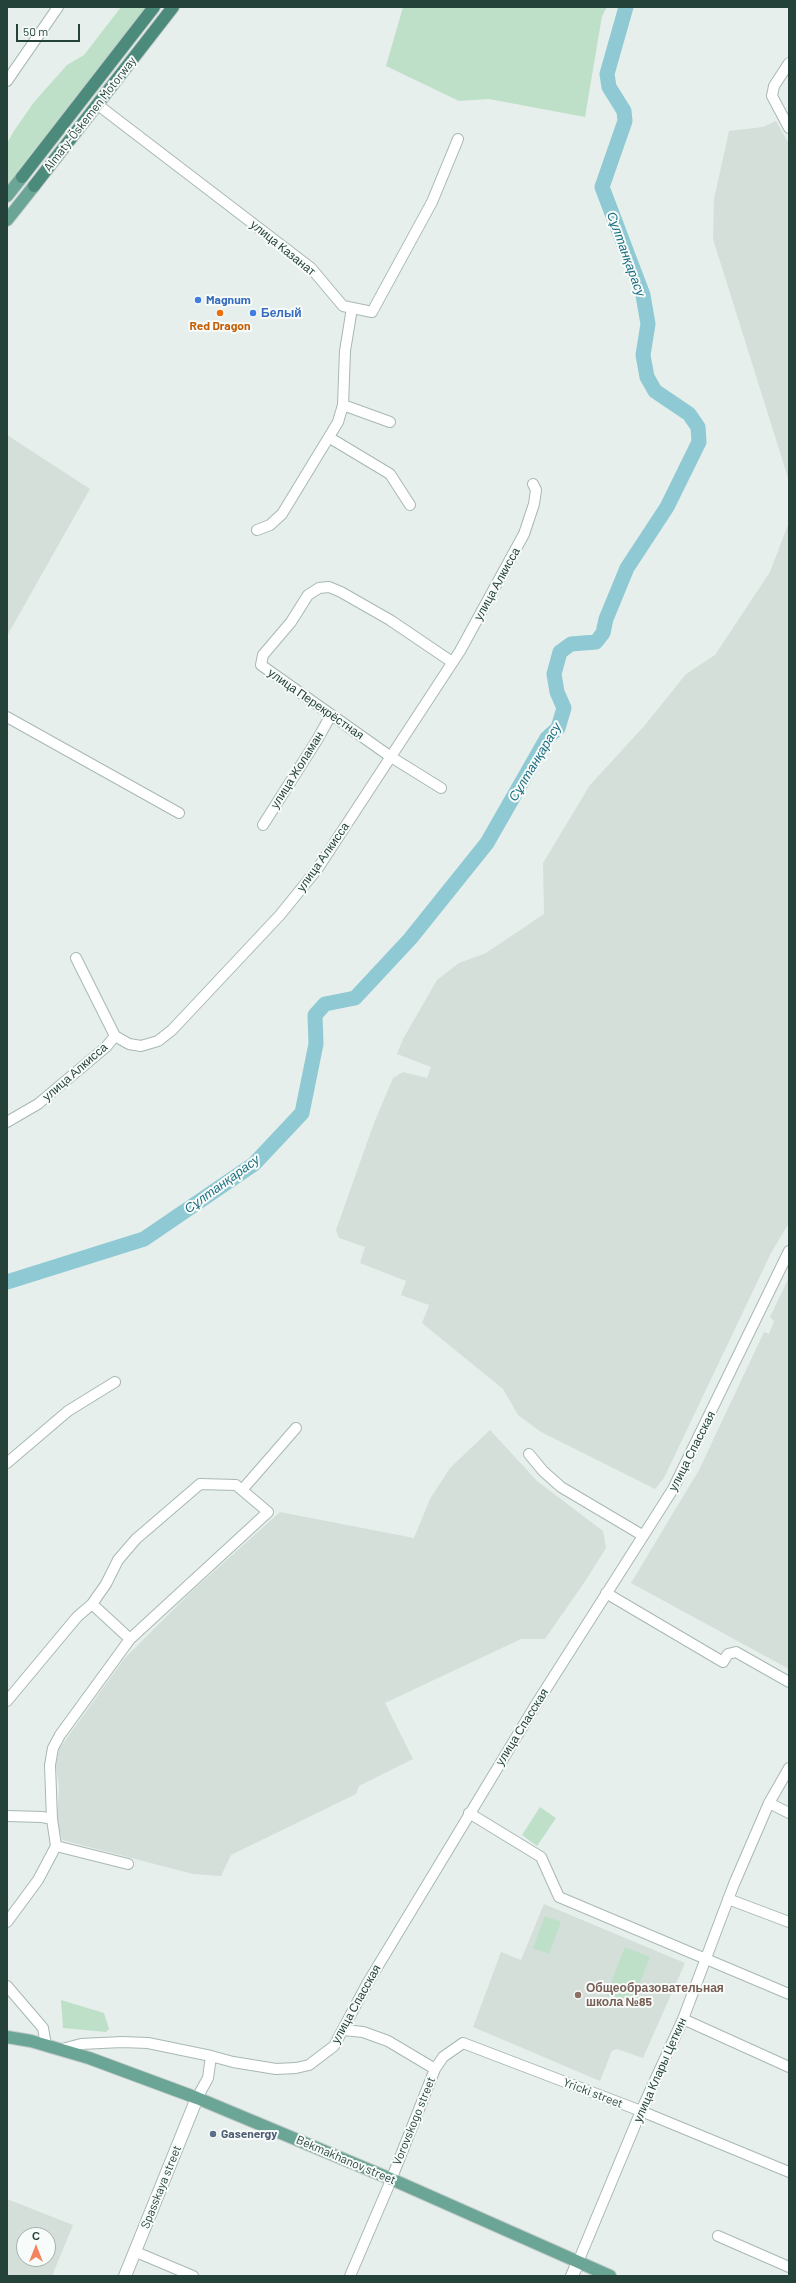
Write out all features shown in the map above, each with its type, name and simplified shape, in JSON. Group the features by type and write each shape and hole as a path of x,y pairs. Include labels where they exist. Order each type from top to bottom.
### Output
{"highway":[{"name":"Almaty-Öskemen Motorway","path":"22,177 154,7"},
{"name":"Almaty-Öskemen Motorway","path":"34,186 173,7"}],"main road":[{"name":"Almaty-Öskemen Motorway","path":"7,196 22,177"},
{"name":"Almaty-Öskemen Motorway","path":"7,220 34,186"},
{"name":"Bekmakhanov street","path":"7,2037 62,2050 132,2073 197,2098 391,2179 610,2276"}],"street":[{"path":"7,81 58,7"},
{"path":"789,64 774,86 772,96 789,128"},
{"name":"улица Казанат","path":"98,105 311,268 342,306 372,312 432,202 458,139"},
{"path":"257,530 270,525 282,514 330,438 338,422 343,405 345,351 352,308"},
{"path":"343,405 390,422"},
{"path":"330,438 390,474 410,505"},
{"name":"улица Алкисса","path":"7,1122 38,1104 106,1047 115,1036 129,1044 141,1046 158,1041 172,1030 280,915 313,874 460,651 524,534 534,504 536,490 533,484"},
{"name":"улица Перекрёстная","path":"440,788 391,757 261,665 263,655 291,622 308,595 319,588 329,587 341,592 390,620 452,662"},
{"name":"улица Жоламан","path":"263,825 331,715"},
{"path":"7,717 179,813"},
{"path":"76,958 115,1036"},
{"name":"улица Спасская","path":"62,2050 81,2044 122,2042 148,2043 233,2062 276,2069 296,2068 309,2065 322,2057 334,2046 344,2030 367,1984 469,1813 642,1535 673,1489 789,1250"},
{"path":"7,1463 68,1411 114,1382"},
{"path":"242,1490 296,1428"},
{"path":"529,1454 543,1471 561,1487 642,1535"},
{"path":"7,1701 77,1617 92,1604 106,1584 118,1560 136,1539 200,1484 236,1485 268,1512 130,1639 60,1734 54,1748 50,1766 52,1819 56,1846 38,1880 7,1922"},
{"path":"606,1593 723,1662 728,1654 736,1652 789,1682"},
{"path":"92,1604 130,1639"},
{"name":"улица Клары Цеткин","path":"578,2262 641,2112 683,2019 728,1899 769,1803 789,1768"},
{"path":"769,1803 789,1814"},
{"path":"469,1813 541,1857 559,1897 789,1994"},
{"path":"7,1816 42,1817 52,1819"},
{"path":"56,1846 128,1864"},
{"path":"728,1899 789,1922"},
{"path":"7,1986 43,2028 46,2045"},
{"path":"683,2019 789,2067"},
{"path":"344,2030 363,2032 388,2041 435,2069"},
{"name":"Yricki street","path":"463,2042 789,2172"},
{"name":"Vorovskogo street","path":"350,2276 435,2069 443,2057 463,2042"},
{"path":"197,2098 208,2078 211,2056"},
{"name":"Spasskaya street","path":"125,2276 197,2098"},
{"path":"718,2236 789,2267"},
{"path":"136,2252 193,2276"},
{"path":"572,2276 578,2262"}],"shaded area":[{"path":"776,121 789,144 789,481 713,239 714,199 729,131 763,127"},
{"path":"7,435 90,489 7,636"},
{"path":"789,522 789,1223 771,1253 664,1478 655,1489 541,1432 518,1415 503,1389 422,1323 429,1305 401,1295 406,1281 360,1263 365,1247 339,1238 336,1230 374,1123 393,1078 403,1072 427,1078 431,1067 397,1054 403,1039 437,980 459,963 486,953 544,914 543,863 590,785 645,725 686,674 715,655 770,572"},
{"path":"789,1277 789,1669 631,1583 699,1470 764,1332 769,1334 774,1321 770,1317"},
{"path":"490,1430 537,1481 603,1531 606,1548 586,1580 545,1639 521,1639 385,1703 413,1759 359,1786 356,1794 231,1855 221,1876 193,1874 62,1840 57,1820 59,1788 56,1764 59,1749 124,1659 191,1592 280,1512 414,1538 430,1499 450,1468"},
{"name":"Общеобразовательная школа №85","path":"544,1904 685,1963 643,2058 617,2049 612,2051 600,2081 473,2027 501,1952 521,1960"},
{"path":"7,2199 73,2225 56,2266 56,2227 16,2227 16,2267 56,2267 52,2276 7,2276"}],"green space":[{"path":"121,7 146,7 7,185 7,143 14,131 34,102 67,65 84,55"},
{"path":"403,7 607,7 602,16 585,117 489,99 459,101 386,66"},
{"path":"540,1807 556,1818 537,1846 522,1835"},
{"path":"545,1916 561,1922 549,1954 533,1948"},
{"path":"625,1947 650,1957 632,2004 606,1995"},
{"path":"61,2000 104,2013 109,2029 106,2032 63,2028"}],"waterway":[{"name":"Сұлтанқарасу","path":"7,1282 144,1239 254,1164 302,1113 316,1044 315,1015 325,1004 355,998 410,939 487,843 547,738 558,728 564,708 557,692 554,674 560,652 571,644 596,642 603,633 606,619 627,568 667,507 699,442 698,427 689,414 655,391 647,377 643,355 648,324 643,295 602,187 625,121 624,111 609,87 607,74 626,7"}],"place":[{"name":"Magnum","path":"198,300"},
{"name":"Red Dragon","path":"220,313"},
{"name":"Белый","path":"253,313"},
{"name":"Общеобразовательная школа №85","path":"578,1995"},
{"name":"Gasenergy","path":"213,2134"}]}
